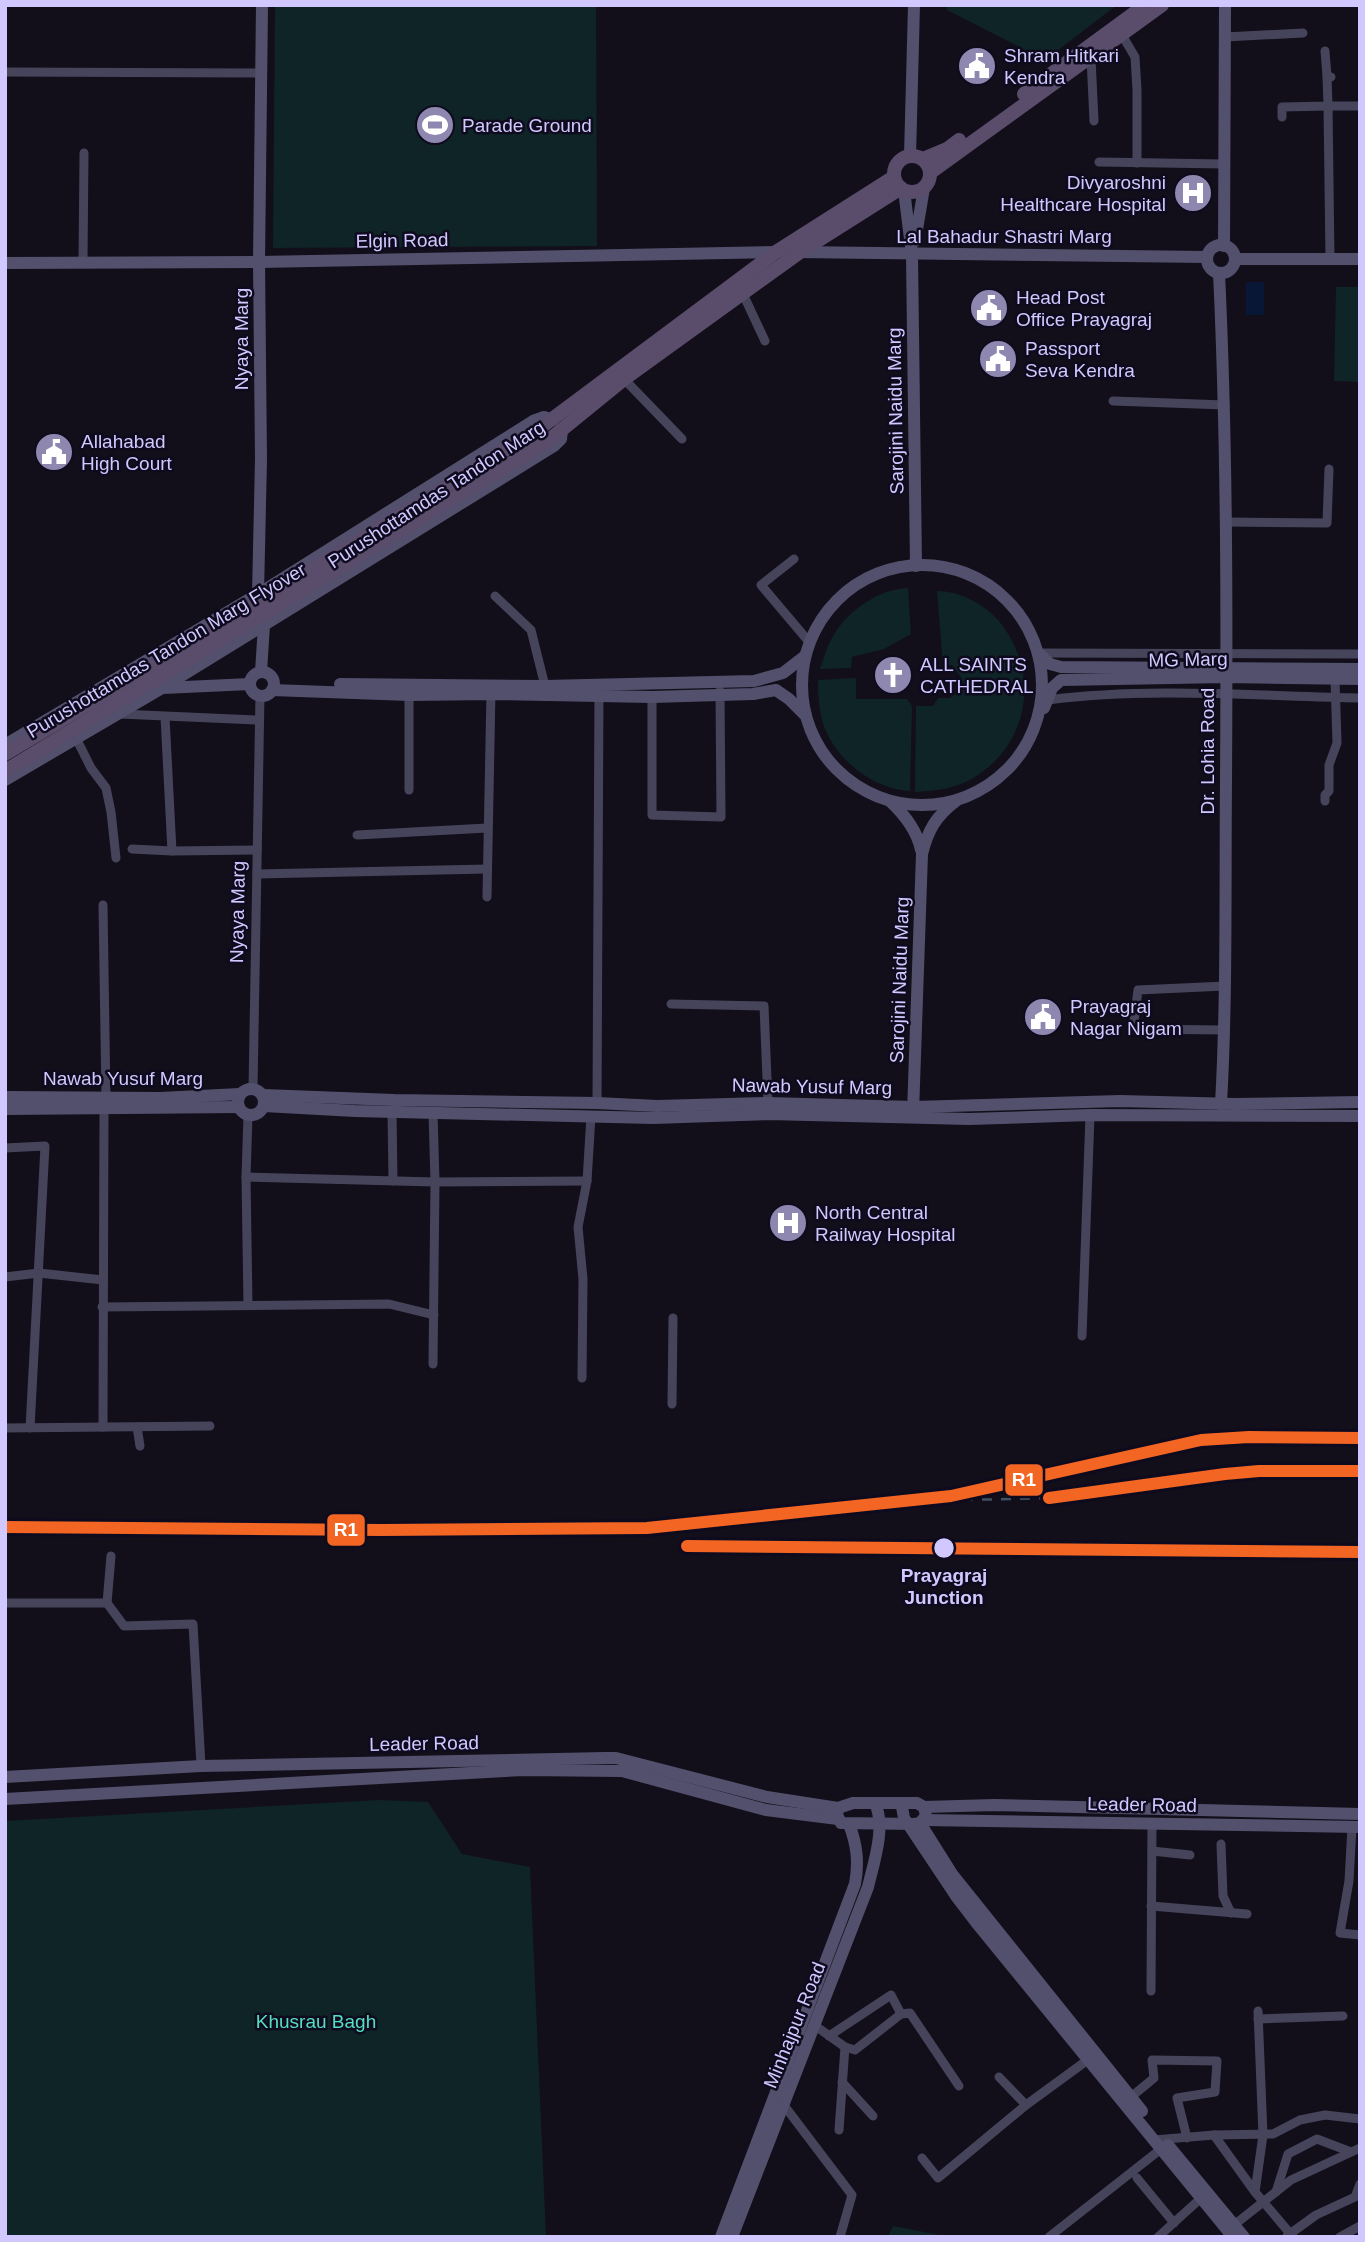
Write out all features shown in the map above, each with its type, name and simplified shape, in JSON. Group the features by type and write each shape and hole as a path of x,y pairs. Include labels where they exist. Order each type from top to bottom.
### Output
{"main road":[{"name":"Nyaya Marg","path":"261,672 264,625 258,594 262,5"},
{"path":"914,5 917,157"},
{"path":"917,157 929,165 931,172 928,184 912,192 900,185 898,162 947,149 1146,5"},
{"path":"931,172 1162,5"},
{"path":"1224,246 1225,5"},
{"name":"Purushottamdas Tandon Marg","path":"557,425 776,252 900,185"},
{"name":"Purushottamdas Tandon Marg","path":"557,425 900,185"},
{"name":"Sarojini Naidu Marg","path":"900,185 912,255 916,566"},
{"name":"Sarojini Naidu Marg","path":"912,255 924,188"},
{"path":"1224,246 1231,250 1235,259 1232,268 1219,273 1211,269 1207,257 1212,249 1224,246"},
{"name":"Elgin Road","path":"5,263 259,262 800,253"},
{"name":"Lal Bahadur Shastri Marg","path":"800,253 1207,257"},
{"path":"1235,259 1360,259"},
{"name":"Dr. Lohia Road","path":"1219,273 1225,405 1227,653 1225,1030 1221,1104"},
{"name":"Purushottamdas Tandon Marg","path":"5,745 258,594 533,421 544,417 557,425 561,439 554,446 162,688 5,780"},
{"name":"Purushottamdas Tandon Marg Flyover","path":"5,771 557,425"},
{"name":"Purushottamdas Tandon Marg Flyover","path":"5,754 545,434"},
{"path":"916,566 956,570 992,588 1021,616 1038,653 1042,682 1040,717 1024,748 1012,764 982,789 959,798 920,804 888,800 851,781 836,768 812,737 804,714 801,674 810,643 830,609 860,583 887,571 916,566"},
{"name":"MG Marg","path":"1038,653 1050,664 1061,667 1360,679"},
{"path":"268,690 409,695 545,685 652,697 720,689 774,677 805,656"},
{"name":"MG Marg","path":"1040,717 1052,688 1061,680 1360,669"},
{"path":"268,690 268,674 261,672 253,676 250,684 254,693 268,690 775,690 804,714"},
{"path":"162,688 250,684"},
{"path":"922,853 927,833 936,817 959,798"},
{"path":"888,800 909,822 918,837 922,853"},
{"name":"Sarojini Naidu Marg","path":"913,1113 922,853"},
{"path":"246,1089 260,1096 254,1115 242,1105 246,1089"},
{"name":"Nawab Yusuf Marg","path":"260,1096 657,1106 768,1102 913,1113 1120,1101 1221,1104 1360,1102"},
{"name":"Nawab Yusuf Marg","path":"260,1096 392,1112 653,1118 913,1113 1360,1116"},
{"name":"Nawab Yusuf Marg","path":"5,1097 105,1104"},
{"name":"Nawab Yusuf Marg","path":"5,1109 105,1104 242,1105"},
{"name":"Leader Road","path":"5,1799 523,1770 588,1764 616,1758 842,1817"},
{"name":"Leader Road","path":"5,1777 201,1766 588,1764"},
{"path":"919,1818 879,1824 842,1817 853,1802 917,1803 919,1818 956,1896 1234,2231"},
{"path":"875,1803 879,1824"},
{"path":"904,1803 902,1811 919,1818 952,1874 1131,2096 1200,2199 1244,2237"},
{"name":"Leader Road","path":"919,1818 994,1805 1360,1814"},
{"name":"Minhajpur Road","path":"721,2237 855,1884 858,1856 856,1842 842,1817"},
{"name":"Leader Road","path":"919,1818 1356,1827"},
{"name":"Minhajpur Road","path":"732,2237 868,1886 879,1824"}],"street":[{"path":"1225,37 1303,33"},
{"path":"1122,35 1135,57 1137,163"},
{"path":"1325,51 1329,77 1330,258"},
{"path":"1091,58 1094,121"},
{"path":"5,72 261,73"},
{"path":"1282,117 1282,107 1360,106"},
{"path":"83,262 84,153"},
{"path":"1099,162 1224,164"},
{"path":"743,294 765,341"},
{"path":"624,379 682,439"},
{"path":"1113,401 1225,405"},
{"path":"1225,522 1327,523 1328,468"},
{"path":"794,559 761,585 810,643"},
{"path":"495,596 531,630 545,685"},
{"path":"1038,653 1360,654"},
{"path":"1325,802 1325,795 1329,791 1329,765 1337,743 1335,679"},
{"path":"597,1103 599,689"},
{"path":"652,697 652,815 721,817 720,689"},
{"name":"Nyaya Marg","path":"260,1096 258,719 268,690"},
{"path":"487,897 491,690"},
{"path":"1048,700 1115,693 1360,698"},
{"path":"409,695 409,790"},
{"path":"116,714 258,719"},
{"path":"165,717 172,851"},
{"path":"76,738 91,768 106,788 116,858"},
{"path":"357,835 487,828"},
{"path":"132,849 257,850"},
{"path":"257,874 487,869"},
{"path":"103,905 103,1427"},
{"path":"1225,986 1138,990 1133,1029 1225,1030"},
{"path":"671,1004 764,1006 768,1102"},
{"path":"242,1105 248,1305"},
{"path":"392,1112 393,1181"},
{"path":"433,1113 433,1364"},
{"path":"1082,1336 1090,1115"},
{"path":"582,1378 583,1279 579,1227 587,1181 591,1116"},
{"path":"5,1148 46,1146 30,1428"},
{"path":"246,1177 435,1182 587,1181"},
{"path":"5,1277 39,1273 103,1280"},
{"path":"102,1307 389,1304 434,1315"},
{"path":"672,1404 673,1318"},
{"path":"5,1428 210,1426"},
{"path":"137,1427 140,1446"},
{"path":"111,1556 107,1603 124,1626 193,1624 201,1766"},
{"path":"5,1603 107,1603"},
{"path":"1151,1991 1152,1824"},
{"path":"1356,1827 1355,1881 1340,1933 1360,1935"},
{"path":"1221,1844 1223,1896 1231,1913"},
{"path":"1152,1851 1190,1855"},
{"path":"1151,1906 1247,1914"},
{"path":"829,2036 891,1995 901,2014"},
{"path":"814,2025 845,2047 855,2050 901,2014 910,2013 959,2086"},
{"path":"1255,2192 1263,2135 1258,2015 1343,2016"},
{"path":"839,2130 845,2047"},
{"path":"922,2158 938,2178 1026,2105 1089,2059"},
{"path":"1131,2096 1154,2078 1152,2060 1217,2061 1215,2092 1177,2098 1187,2138"},
{"path":"999,2077 1026,2105"},
{"path":"842,2082 873,2116"},
{"path":"783,2104 852,2195 840,2237"},
{"path":"1049,2237 1160,2143 1214,2135 1273,2134 1300,2120 1325,2115 1360,2119"},
{"path":"1214,2135 1290,2236 1316,2215 1355,2197 1360,2184"},
{"path":"1276,2192 1288,2154 1317,2139 1355,2150"},
{"path":"1234,2231 1263,2201 1292,2180 1355,2150"},
{"path":"1137,2178 1174,2223"},
{"path":"1158,2237 1200,2199"},
{"path":"1339,2237 1360,2226"}],"green space":[{"name":"Parade Ground","path":"275,5 596,5 597,246 273,248"},
{"path":"947,5 1117,5 1045,60 947,10"},
{"path":"1336,287 1360,287 1360,382 1334,381"},
{"path":"908,588 911,634 884,649 852,657 851,668 820,669 833,637 841,624 857,608 887,592"},
{"path":"937,591 970,599 998,620 1012,640 1021,662 1023,708 1005,749 989,767 955,786 915,792 916,706 933,706 938,698 950,698 961,689 961,677 952,665 943,665"},
{"path":"856,678 856,699 907,699 912,706 910,791 884,785 859,772 839,752 825,729 819,704 818,680"},
{"name":"Khusrau Bagh","path":"379,1800 428,1802 462,1854 530,1867 546,2237 5,2237 5,1821"},
{"path":"893,2226 950,2237 888,2237"}],"water":[{"path":"1246,282 1264,282 1264,315 1246,315"}],"railway":[{"path":"5,1527 382,1530 647,1528 951,1496 1201,1440 1249,1437 1360,1438"},
{"path":"963,1500 1056,1498 1259,1471 1360,1471"}],"transit line":[{"name":"R1","path":"5,1527 382,1530 647,1528 951,1496 1201,1440 1249,1437 1360,1438"},
{"name":"R1","path":"1049,1498 1259,1471 1360,1471"},
{"name":"R1","path":"687,1546 1360,1552"}],"place":[{"name":"Shram Hitkari Kendra","path":"977,66"},
{"name":"Parade Ground","path":"435,125"},
{"name":"Divyaroshni Healthcare Hospital","path":"1193,193"},
{"name":"Head Post Office Prayagraj","path":"989,308"},
{"name":"Passport Seva Kendra","path":"998,359"},
{"name":"Allahabad High Court","path":"54,452"},
{"name":"ALL SAINTS CATHEDRAL","path":"893,675"},
{"name":"Prayagraj Nagar Nigam","path":"1043,1017"},
{"name":"North Central Railway Hospital","path":"788,1223"},
{"name":"Prayagraj Junction","path":"944,1548"}]}
